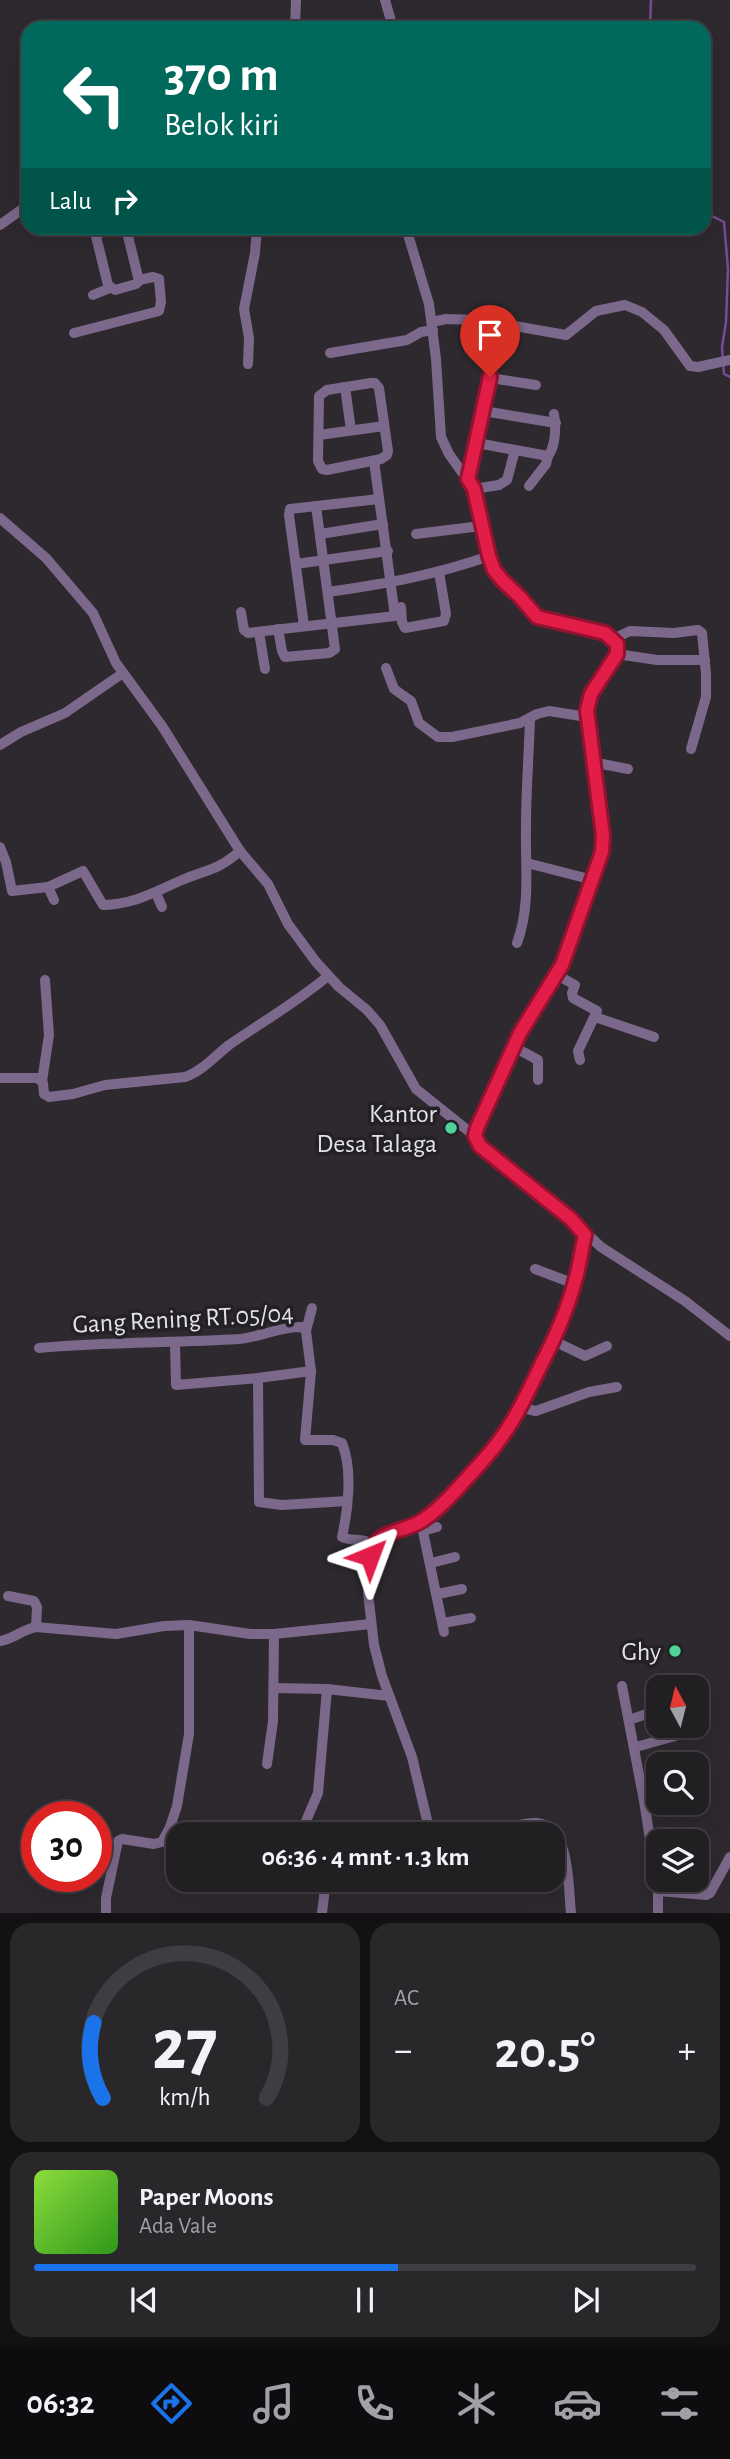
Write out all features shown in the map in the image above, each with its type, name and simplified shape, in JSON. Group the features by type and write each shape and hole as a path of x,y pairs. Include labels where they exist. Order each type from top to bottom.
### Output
{"street":[{"path":"295,21 296,0"},
{"path":"385,0 391,21"},
{"path":"0,225 21,210"},
{"path":"96,235 110,288"},
{"path":"129,235 139,280"},
{"path":"248,365 249,338 244,309 256,235"},
{"path":"408,235 432,326 441,437 471,484 489,556 498,575 537,617 599,631 614,639 617,644 617,654 591,694 587,717 603,841 602,852 573,940 557,975 526,1023 475,1136"},
{"path":"74,333 159,312 161,302 159,279 153,277 139,280 136,284 121,289 110,288 93,295"},
{"path":"330,353 404,341 446,319 480,320 566,335 596,311 625,305 642,312 664,330 690,366 698,367 730,360"},
{"path":"471,484 491,372 536,385"},
{"path":"371,383 377,385 388,451 384,457 374,461 322,469 318,461 319,396 327,390 345,387 371,383"},
{"path":"345,387 351,430"},
{"path":"483,411 555,419 551,452 546,464 529,486"},
{"path":"319,435 384,426"},
{"path":"477,443 548,456"},
{"path":"471,484 499,485 507,480 514,450"},
{"path":"374,461 383,524 396,582 398,615 405,628 444,621 446,614 439,572"},
{"path":"304,625 289,512 294,508 379,499"},
{"path":"278,629 282,651 288,658 333,651 335,648 316,506"},
{"path":"0,517 46,558 87,606 97,620 123,673 162,726 240,851 268,884 292,929 328,976 380,1024 416,1088 475,1136 480,1146 571,1219 585,1235 639,1274 700,1311 730,1336"},
{"path":"320,534 383,524"},
{"path":"416,534 481,526"},
{"path":"296,564 388,551"},
{"path":"328,592 396,582 489,556"},
{"path":"241,612 244,630 248,633 398,615"},
{"path":"614,639 630,631 674,633 698,630 702,633 706,697 691,749"},
{"path":"260,632 265,669"},
{"path":"617,654 657,660 705,660"},
{"path":"386,667 394,689 409,698 419,723 435,736 452,737 520,723 537,714 549,712 587,717"},
{"path":"0,745 21,732 65,713 123,673"},
{"path":"517,943 525,912 530,718"},
{"path":"592,762 628,769"},
{"path":"0,846 13,892 48,887 83,871 103,905 156,893 218,868 240,851"},
{"path":"527,863 593,880"},
{"path":"48,887 54,900"},
{"path":"156,893 162,907"},
{"path":"557,975 574,983 573,998 596,1009 595,1017 578,1051 580,1060"},
{"path":"45,980 49,1035 42,1081 44,1094 49,1097 105,1085 191,1075 328,976"},
{"path":"595,1017 654,1037"},
{"path":"514,1047 538,1060 538,1080"},
{"path":"0,1078 38,1078 42,1081"},
{"path":"422,1527 480,1464 522,1408 554,1341 575,1284 585,1235"},
{"path":"536,1269 575,1284"},
{"path":"306,1331 312,1308"},
{"name":"Gang Rening RT.05/04","path":"39,1348 250,1338 302,1327 306,1331 311,1371 305,1440 333,1440 342,1443 346,1459 347,1502 342,1538 363,1539 373,1544"},
{"path":"554,1341 584,1356 607,1346"},
{"path":"175,1343 176,1385 311,1371"},
{"path":"258,1378 259,1502 282,1505 347,1502"},
{"path":"522,1408 536,1411 589,1392 617,1387"},
{"path":"422,1527 444,1628 471,1618"},
{"path":"428,1822 412,1756 377,1660 371,1624 368,1576 373,1544 378,1538 422,1527 437,1527"},
{"path":"431,1563 455,1557"},
{"path":"438,1594 462,1589"},
{"path":"8,1596 34,1601 37,1607 36,1628"},
{"path":"0,1641 36,1628 116,1634 189,1625 250,1634 274,1634 371,1624"},
{"path":"106,1913 106,1898 118,1842 122,1839 154,1844 163,1842 177,1806 190,1724 189,1625"},
{"path":"267,1764 274,1721 274,1634"},
{"path":"622,1686 636,1747 648,1829"},
{"path":"275,1688 327,1689 389,1696"},
{"path":"307,1822 318,1793 327,1689"},
{"path":"629,1720 646,1714"},
{"path":"636,1747 668,1738"},
{"path":"669,1892 706,1895 730,1857"},
{"path":"565,1863 571,1913"},
{"path":"322,1913 325,1892"},
{"path":"657,1892 658,1913"}],"waterway":[{"path":"650,21 651,0"},
{"path":"711,216 724,222 728,269 722,347 724,374 730,377"}],"place":[{"name":"Kantor Desa Talaga","path":"451,1128"},
{"name":"Ghy","path":"675,1651"}],"route":[{"path":"370,1556 371,1548 378,1538 417,1524 438,1508 480,1464 510,1426 525,1402 554,1341 575,1284 585,1235 577,1224 480,1146 475,1136 520,1033 562,965 600,860 603,836 592,762 588,704 594,688 617,654 617,644 605,633 537,617 508,587 492,565 474,489 468,479 490,377"}]}
